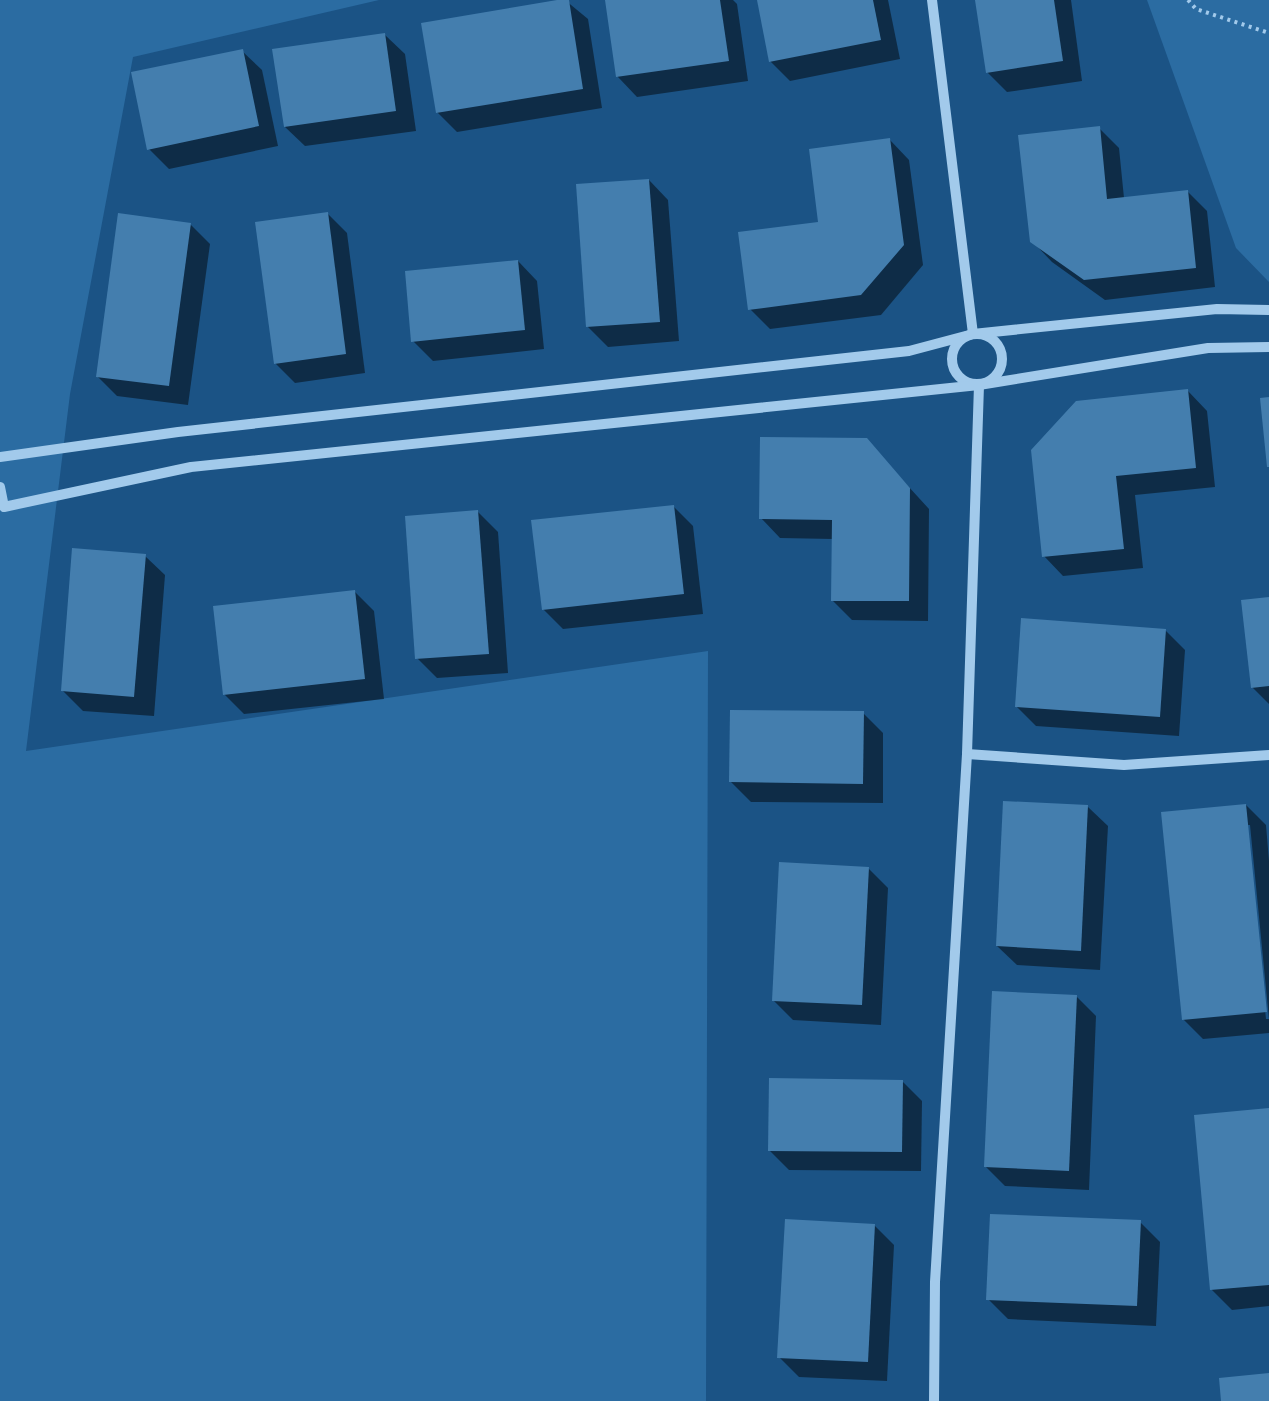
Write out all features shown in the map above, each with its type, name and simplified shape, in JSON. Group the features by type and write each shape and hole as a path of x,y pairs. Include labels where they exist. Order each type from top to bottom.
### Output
{"street":[{"path":"932,0 973,334"},
{"path":"0,457 178,432 909,351 973,334 1217,309 1269,310"},
{"path":"973,334 980,334 994,340 1002,352 1003,360 998,374 987,383 979,385 963,380 953,367 951,358 958,342 973,334"},
{"path":"0,487 4,507 191,467 979,385 1208,348 1269,347"},
{"path":"934,1401 935,1282 967,754 979,385"},
{"path":"967,754 1124,765 1269,755"}],"path":[{"path":"1188,0 1196,9 1269,33"}],"shaded area":[{"path":"0,0 379,0 133,57 70,394 26,751 708,651 706,1401 0,1401"},
{"path":"1147,0 1269,0 1269,282 1236,248"}],"building":[{"path":"557,0 569,0 583,89 436,113 421,23"},
{"path":"605,0 720,0 729,61 616,77"},
{"path":"757,0 873,0 881,40 769,62"},
{"path":"975,0 1054,0 1063,61 986,73"},
{"path":"385,33 396,111 284,127 272,49"},
{"path":"243,49 259,126 147,150 131,72"},
{"path":"1100,126 1107,199 1188,190 1196,268 1084,280 1030,242 1018,135"},
{"path":"890,138 904,245 861,295 748,310 738,232 818,222 809,149"},
{"path":"649,179 660,322 586,327 576,184"},
{"path":"328,212 346,354 274,364 255,222"},
{"path":"118,213 191,223 169,386 96,377"},
{"path":"518,260 525,330 411,342 405,271"},
{"path":"1188,389 1196,468 1116,476 1124,549 1042,557 1031,450 1076,401"},
{"path":"1269,397 1269,467 1267,467 1260,398"},
{"path":"760,437 867,438 910,488 909,601 831,601 832,520 759,519"},
{"path":"674,505 684,594 542,610 531,520"},
{"path":"478,510 489,654 415,659 405,516"},
{"path":"72,548 146,554 134,697 61,691"},
{"path":"355,590 365,679 223,695 213,606"},
{"path":"1269,597 1269,686 1251,688 1241,600"},
{"path":"1021,618 1166,629 1160,717 1015,707"},
{"path":"730,710 864,711 863,784 729,782"},
{"path":"1003,801 1088,805 1081,951 996,946"},
{"path":"1246,804 1267,1012 1182,1020 1161,812"},
{"path":"779,862 869,867 862,1005 772,1001"},
{"path":"992,991 1077,995 1069,1171 984,1167"},
{"path":"769,1078 903,1080 902,1152 768,1151"},
{"path":"1269,1108 1269,1285 1210,1290 1194,1115"},
{"path":"990,1214 1141,1220 1137,1306 986,1300"},
{"path":"785,1219 875,1224 868,1362 777,1358"},
{"path":"1269,1373 1269,1401 1221,1401 1219,1378"}]}
